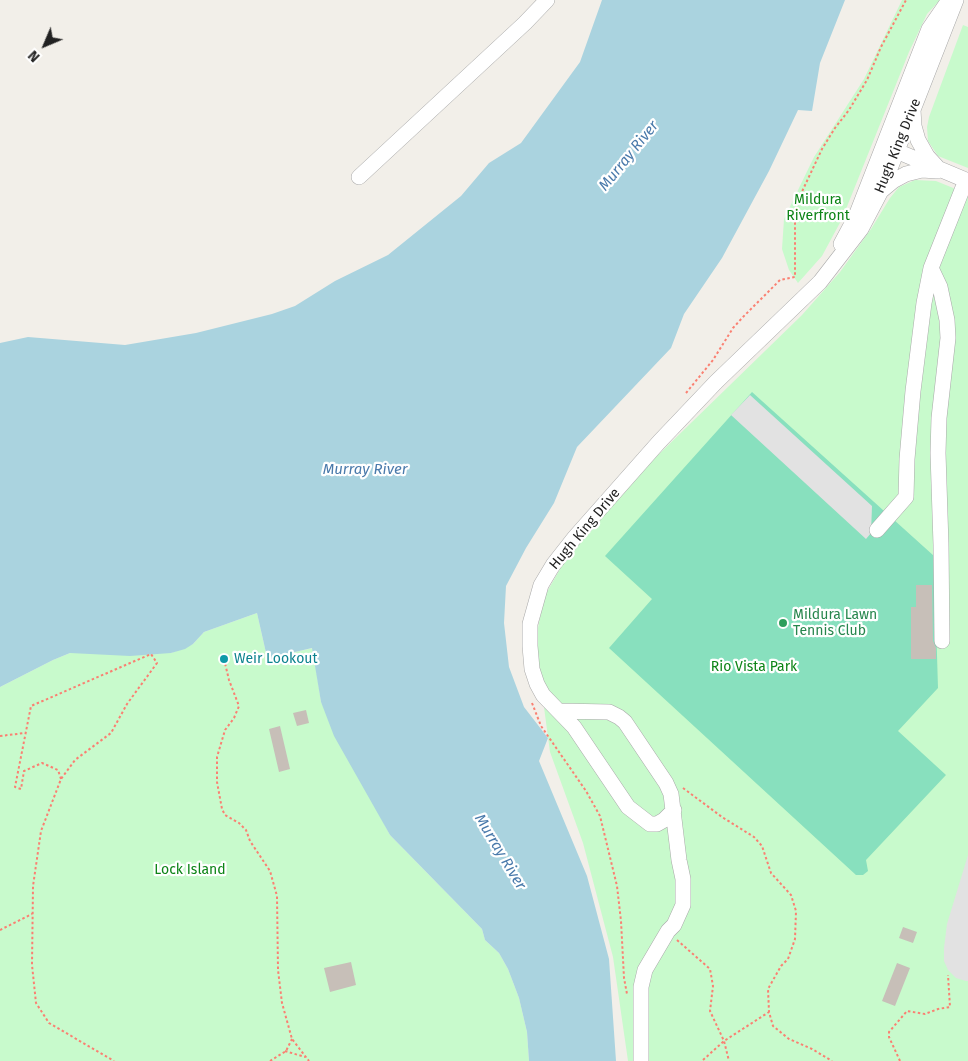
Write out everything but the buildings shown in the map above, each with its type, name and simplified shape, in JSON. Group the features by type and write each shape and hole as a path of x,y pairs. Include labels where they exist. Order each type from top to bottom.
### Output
{"street":[{"path":"359,177 525,23 547,0"},
{"name":"Hugh King Drive","path":"679,860 662,833 628,807 620,798 574,727 544,695 537,684 532,669 530,646 530,624 535,603 541,585 553,565 575,537 692,407 820,282 861,229 881,191 890,148 929,29 949,0"},
{"name":"Hugh King Drive","path":"820,282 913,108 956,0"},
{"path":"913,108 914,126 918,140 928,156 941,171"},
{"path":"877,530 906,497 906,459 924,303 931,268 967,181 890,148"},
{"path":"881,191 906,174 922,170 941,171"},
{"path":"931,268 940,287 947,320 948,338 939,418 938,453 942,641"},
{"path":"560,711 609,712 619,716 666,783 671,794 683,879 683,905 674,925 668,931 645,970 642,987 641,1061"},
{"path":"650,824 664,820 674,810"}],"path":[{"path":"682,399 713,360 733,328 743,317 780,280 795,277 795,216 799,198 822,149 867,80 881,47 906,0"},
{"path":"61,779 58,770 42,763 24,771 21,789 15,787 31,706 151,654 157,663 127,704 111,733 75,760 61,779 41,831 33,886 32,965 36,1004 49,1023 114,1061"},
{"path":"224,659 229,680 240,706 225,730 218,757 217,782 225,815 239,823 246,830 250,841 270,871 277,896 278,970 282,1003 292,1039 309,1061"},
{"path":"532,703 541,726 586,791 600,816 617,886 624,978 628,998"},
{"path":"0,736 26,733"},
{"path":"666,783 681,787 722,817 754,837 762,846 771,873 790,895 796,911 795,939 788,959 768,989 773,1026 789,1039 812,1049 832,1061"},
{"path":"0,930 32,914"},
{"path":"668,931 710,969 713,986 710,1011 724,1042 729,1061"},
{"path":"900,1061 889,1037 889,1032 907,1011 925,1014 950,1007 948,975"},
{"path":"703,1060 724,1042 770,1012"},
{"path":"270,1061 285,1051 292,1039"},
{"path":"285,1051 306,1057"}],"green space":[{"name":"Mildura Riverfront","path":"902,0 940,0 927,14 909,52 842,219 822,256 798,283 789,270 782,249 784,219 814,157 864,79"},
{"path":"963,25 968,27 968,168 938,156 928,141 927,127"},
{"name":"Rio Vista Park","path":"915,180 936,181 968,194 968,1061 628,1061 613,957 583,843 550,752 539,670 537,633 544,597 568,555 656,457 802,315 840,272 899,187"},
{"name":"Mildura Lawn Tennis Club","path":"752,392 934,556 938,688 898,731 946,775 866,860 868,871 863,875 856,875 609,648 652,599 605,556"},
{"name":"Lock Island","path":"257,613 269,666 277,656 313,648 321,702 390,835 482,929 485,940 499,953 508,969 519,998 527,1032 529,1061 0,1061 0,687 70,653 171,653 193,644 204,632"}],"shaded area":[{"path":"750,395 872,506 871,533 866,539 731,415"},
{"path":"968,855 968,981 966,981 956,978 948,970 944,961 944,948 947,924"}],"water":[{"name":"Murray River","path":"602,0 845,0 820,63 812,111 798,110 769,171 722,258 684,314 671,348 577,447 554,503 526,548 506,586 504,623 509,667 524,707 548,738 539,761 587,876 609,959 616,1061 529,1061 527,1032 519,998 508,969 499,953 485,940 482,929 390,835 334,736 321,702 312,648 278,656 269,666 257,613 204,632 193,644 185,649 171,653 130,656 70,653 0,687 0,343 28,337 125,345 196,333 272,314 295,306 335,281 388,255 461,196 489,163 521,143 580,62"}],"place":[{"name":"Mildura Lawn Tennis Club","path":"783,623"},
{"name":"Weir Lookout","path":"224,659"}]}
